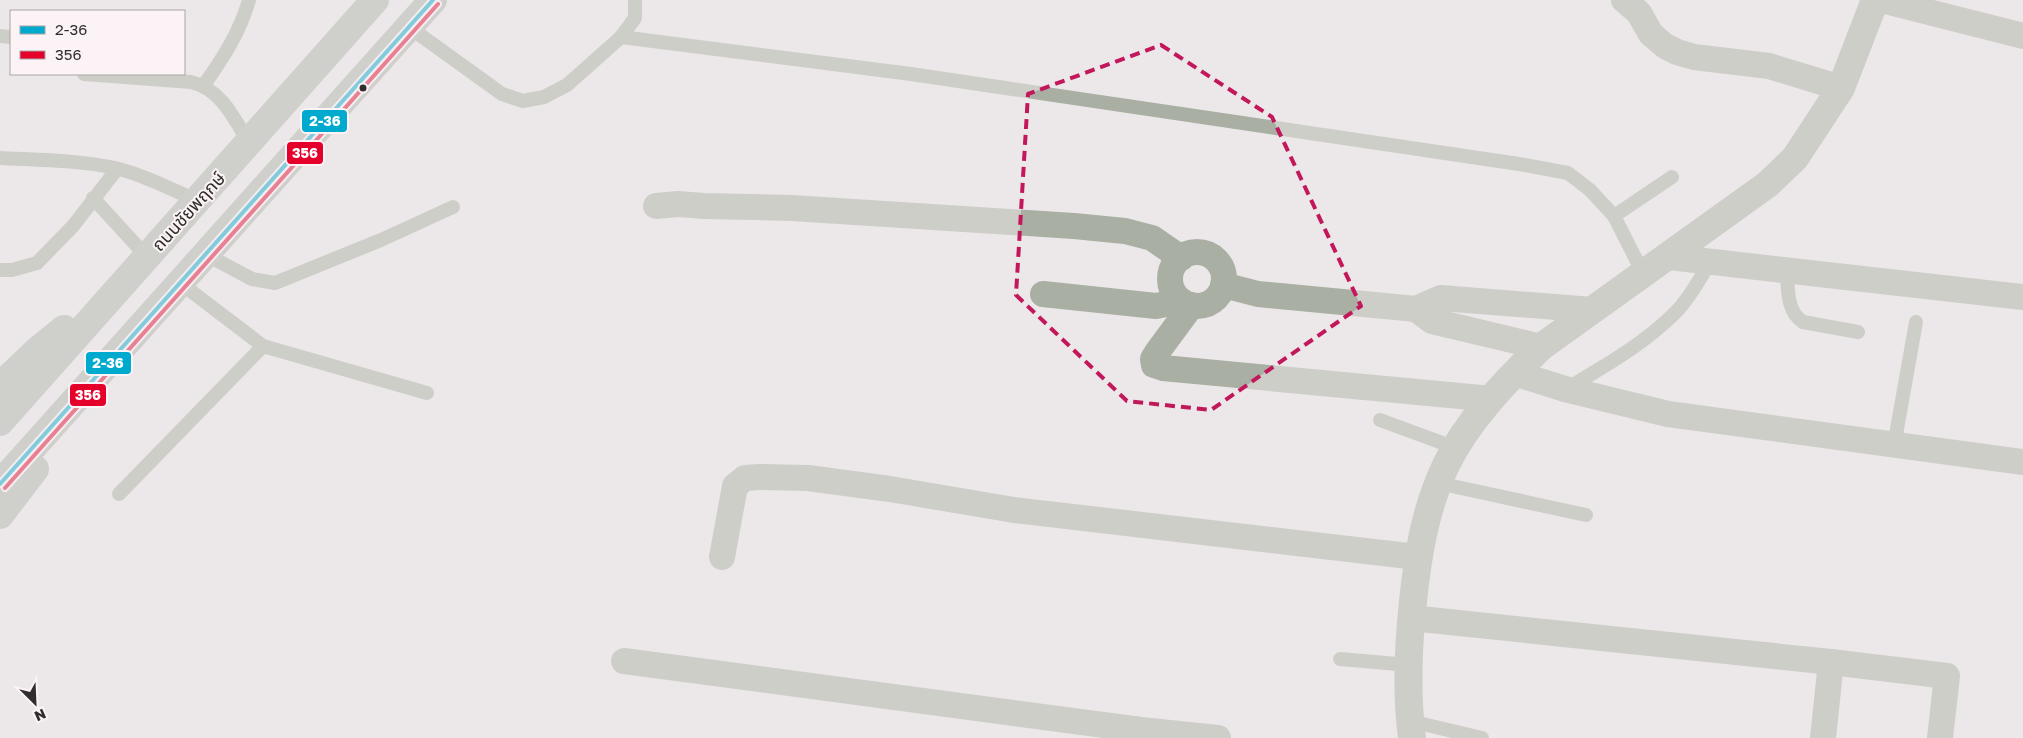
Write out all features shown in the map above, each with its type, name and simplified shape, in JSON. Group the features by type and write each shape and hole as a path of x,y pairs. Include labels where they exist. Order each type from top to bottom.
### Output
{"main road":[{"path":"0,484 433,0"},
{"name":"ถนนชัยพฤกษ์","path":"0,422 198,201 373,1"},
{"path":"0,386 38,350 139,266"},
{"path":"0,515 161,302"}],"street":[{"path":"1624,0 1639,13 1651,34 1665,46 1686,55 1769,66 1841,88"},
{"path":"1650,0 1651,34"},
{"path":"1411,730 1408,703 1409,665 1417,557 1430,504 1446,465 1456,448 1492,399 1514,373 1541,347 1644,275 1768,184 1795,158 1841,88 1875,0"},
{"path":"1881,0 2023,36"},
{"path":"656,206 678,204 792,208 1125,231 1152,238 1181,258"},
{"path":"1043,294 1156,306 1187,303 1202,305 1211,302 1219,295 1223,286 1222,269 1212,256 1196,252 1181,258 1174,265 1170,275 1171,285 1175,294 1187,303"},
{"path":"1669,257 2023,297"},
{"path":"1223,286 1258,294 1416,309 1441,298 1593,310"},
{"path":"1187,303 1153,359 1154,365 1164,368 1492,399"},
{"path":"1416,309 1432,321 1541,347"},
{"path":"1514,373 1565,389 1668,414 2023,462"},
{"path":"722,557 735,486 745,478 759,477 808,478 890,489 1014,510 1417,557"},
{"path":"1411,618 1947,676 1940,738"},
{"path":"624,662 1142,734 1218,738"},
{"path":"1823,738 1831,662"}],"lane":[{"path":"204,85 226,53 240,28 249,0"},
{"path":"409,27 502,94 523,101 544,97 567,85 621,37 635,18 635,0"},
{"path":"621,37 921,76 1519,164 1568,173 1590,190 1614,216 1644,275"},
{"path":"97,75 191,82 204,85 229,108 249,143"},
{"path":"0,158 74,162 117,169 198,201"},
{"path":"0,270 12,270 37,263 73,226 117,169"},
{"path":"1614,216 1672,178"},
{"path":"93,198 139,266"},
{"path":"205,254 252,279 276,283 381,240 453,207"},
{"path":"1565,389 1614,361 1651,335 1678,310 1711,261"},
{"path":"1786,270 1789,302 1796,318 1803,322 1858,332"},
{"path":"179,282 263,346 427,392"},
{"path":"1894,446 1916,322"},
{"path":"119,494 263,346"},
{"path":"1380,420 1456,448"},
{"path":"1438,483 1586,515"},
{"path":"1340,659 1409,665"},
{"path":"1411,730 1482,738"}],"highlighted area":[{"path":"1161,45 1272,117 1361,306 1211,410 1127,401 1016,295 1028,94"}],"transit line":[{"name":"2-36","path":"0,484 433,0"},
{"name":"356","path":"5,488 438,4"}]}
